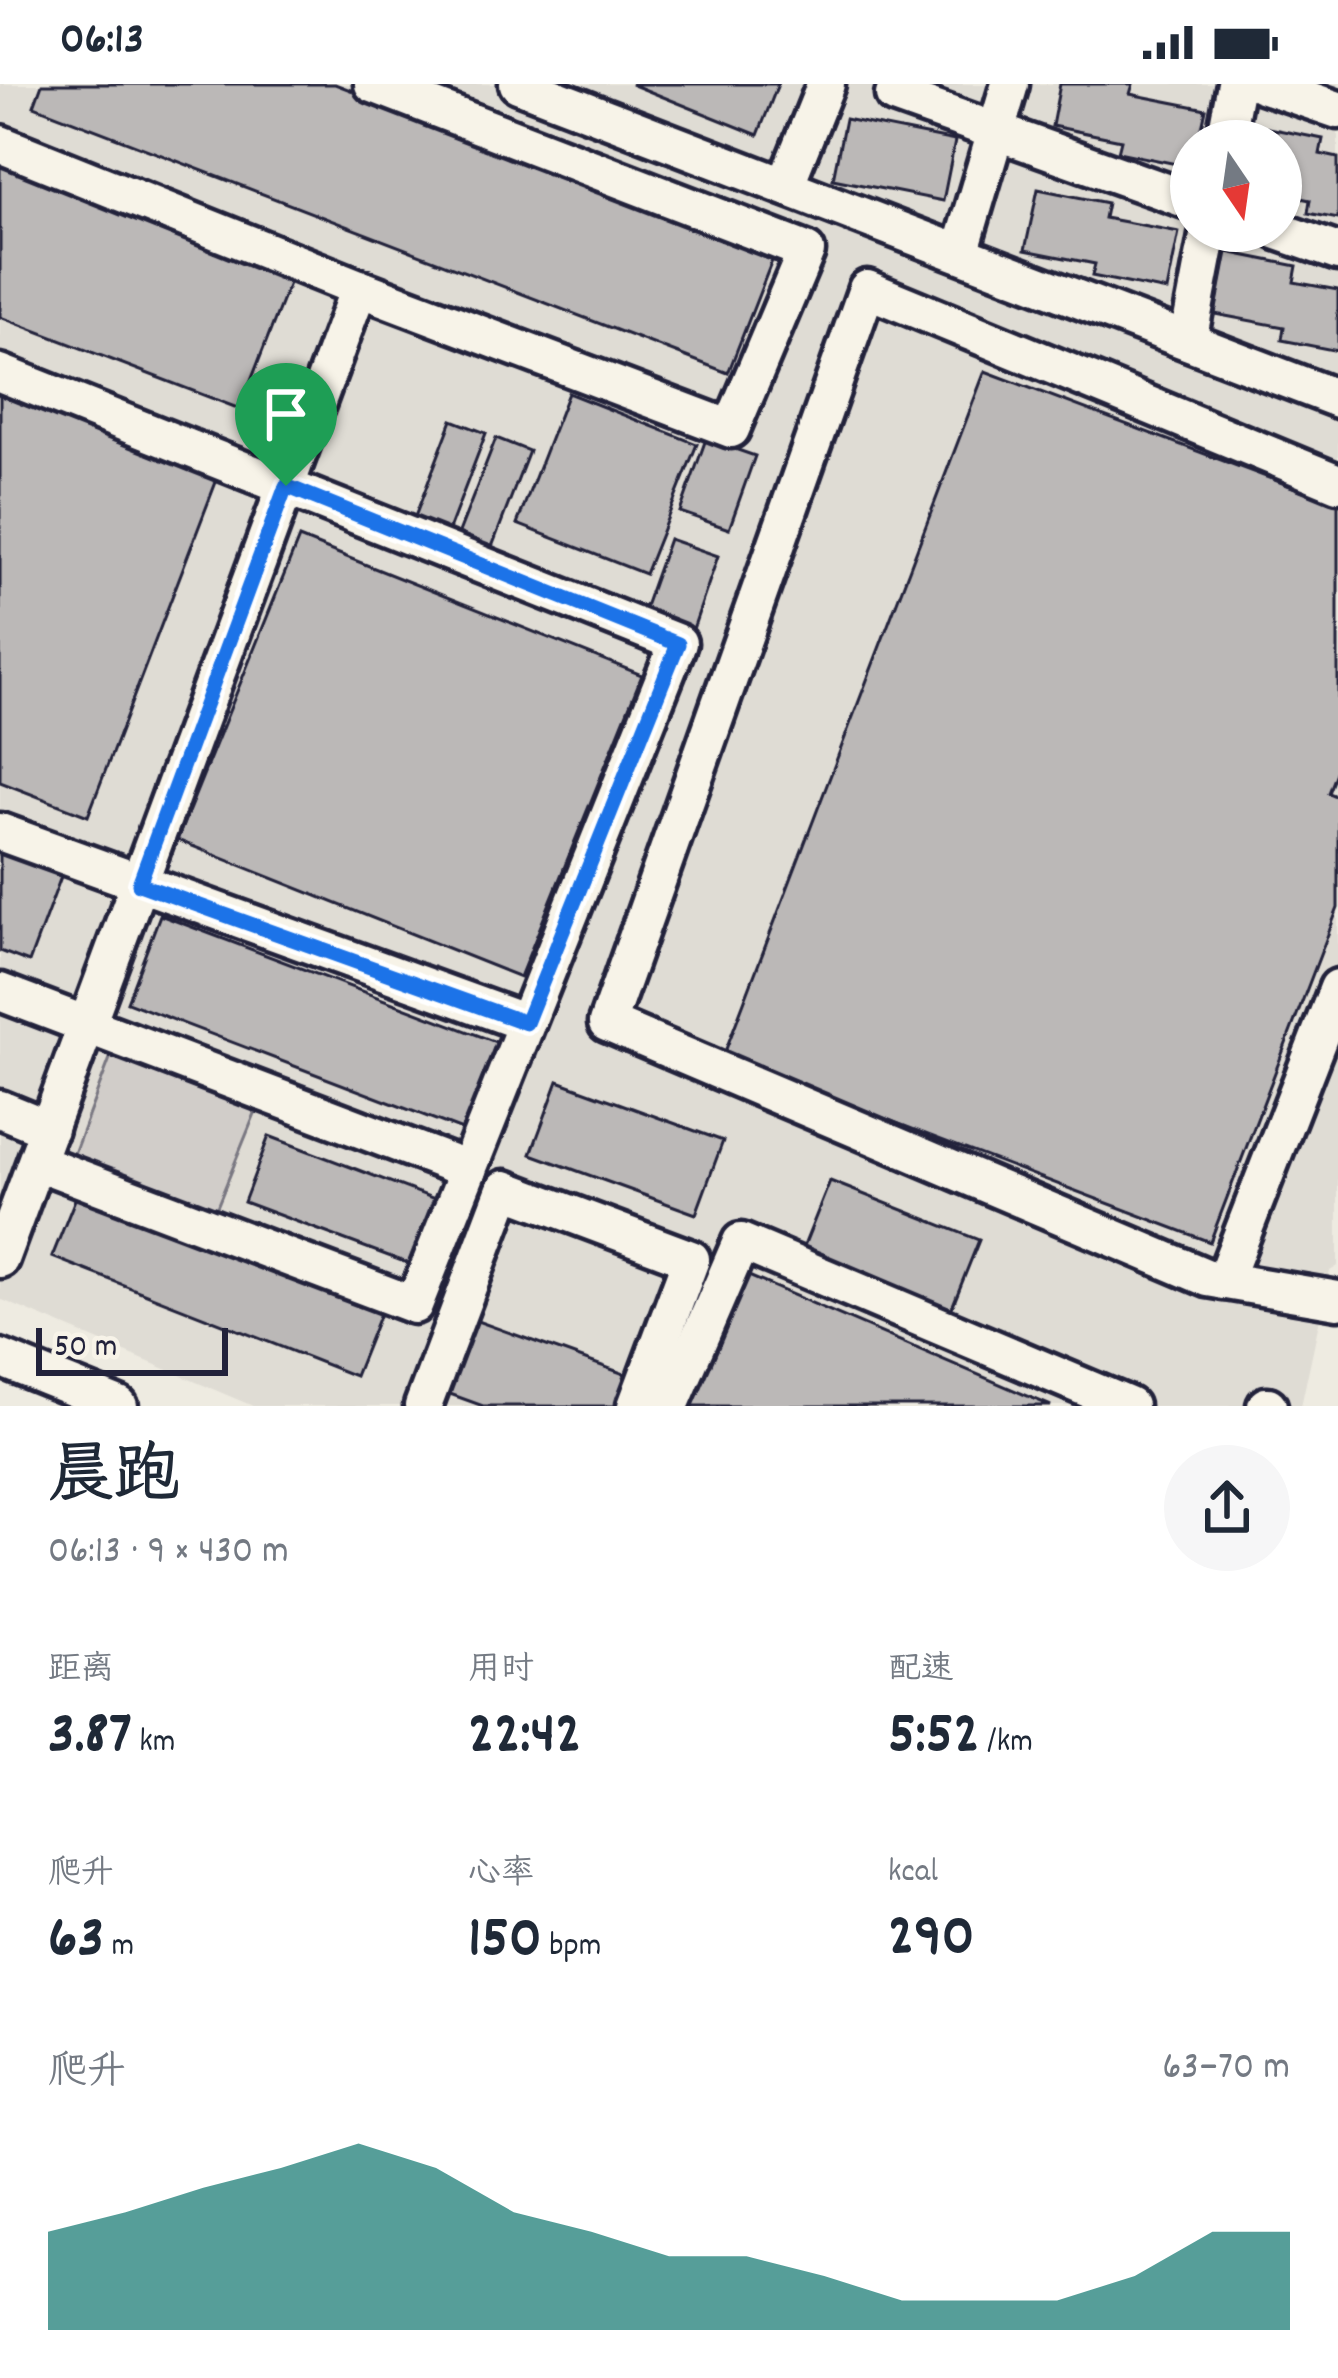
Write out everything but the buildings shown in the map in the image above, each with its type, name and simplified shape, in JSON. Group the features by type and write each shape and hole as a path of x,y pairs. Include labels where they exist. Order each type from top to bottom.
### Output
{"street":[{"path":"0,144 359,288 731,429 806,250 373,84"},
{"path":"518,84 1338,399"},
{"path":"785,186 826,84"},
{"path":"961,253 1010,84"},
{"path":"1230,120 1236,84"},
{"path":"1262,84 1338,110"},
{"path":"894,95 1170,194"},
{"path":"1302,240 1338,252"},
{"path":"1188,341 1205,252"},
{"path":"0,1259 359,288"},
{"path":"1338,483 867,289 607,1023 1208,1278 1338,1300"},
{"path":"0,373 678,644 413,1305 43,1145 0,1109"},
{"path":"0,832 526,1023"},
{"path":"1224,1281 1338,988"},
{"path":"0,992 468,1170"},
{"path":"423,1406 505,1189 692,1259 635,1406"},
{"path":"670,1406 741,1242 1129,1406"},
{"path":"0,1358 104,1403"}],"shaded area":[{"path":"0,84 1338,84 1338,1266 1330,1271 1301,1406 253,1406 0,1299"},
{"path":"114,1048 258,1106 212,1219 70,1164"}],"route":[{"path":"286,486 678,644 526,1023 139,884 286,486"}]}
